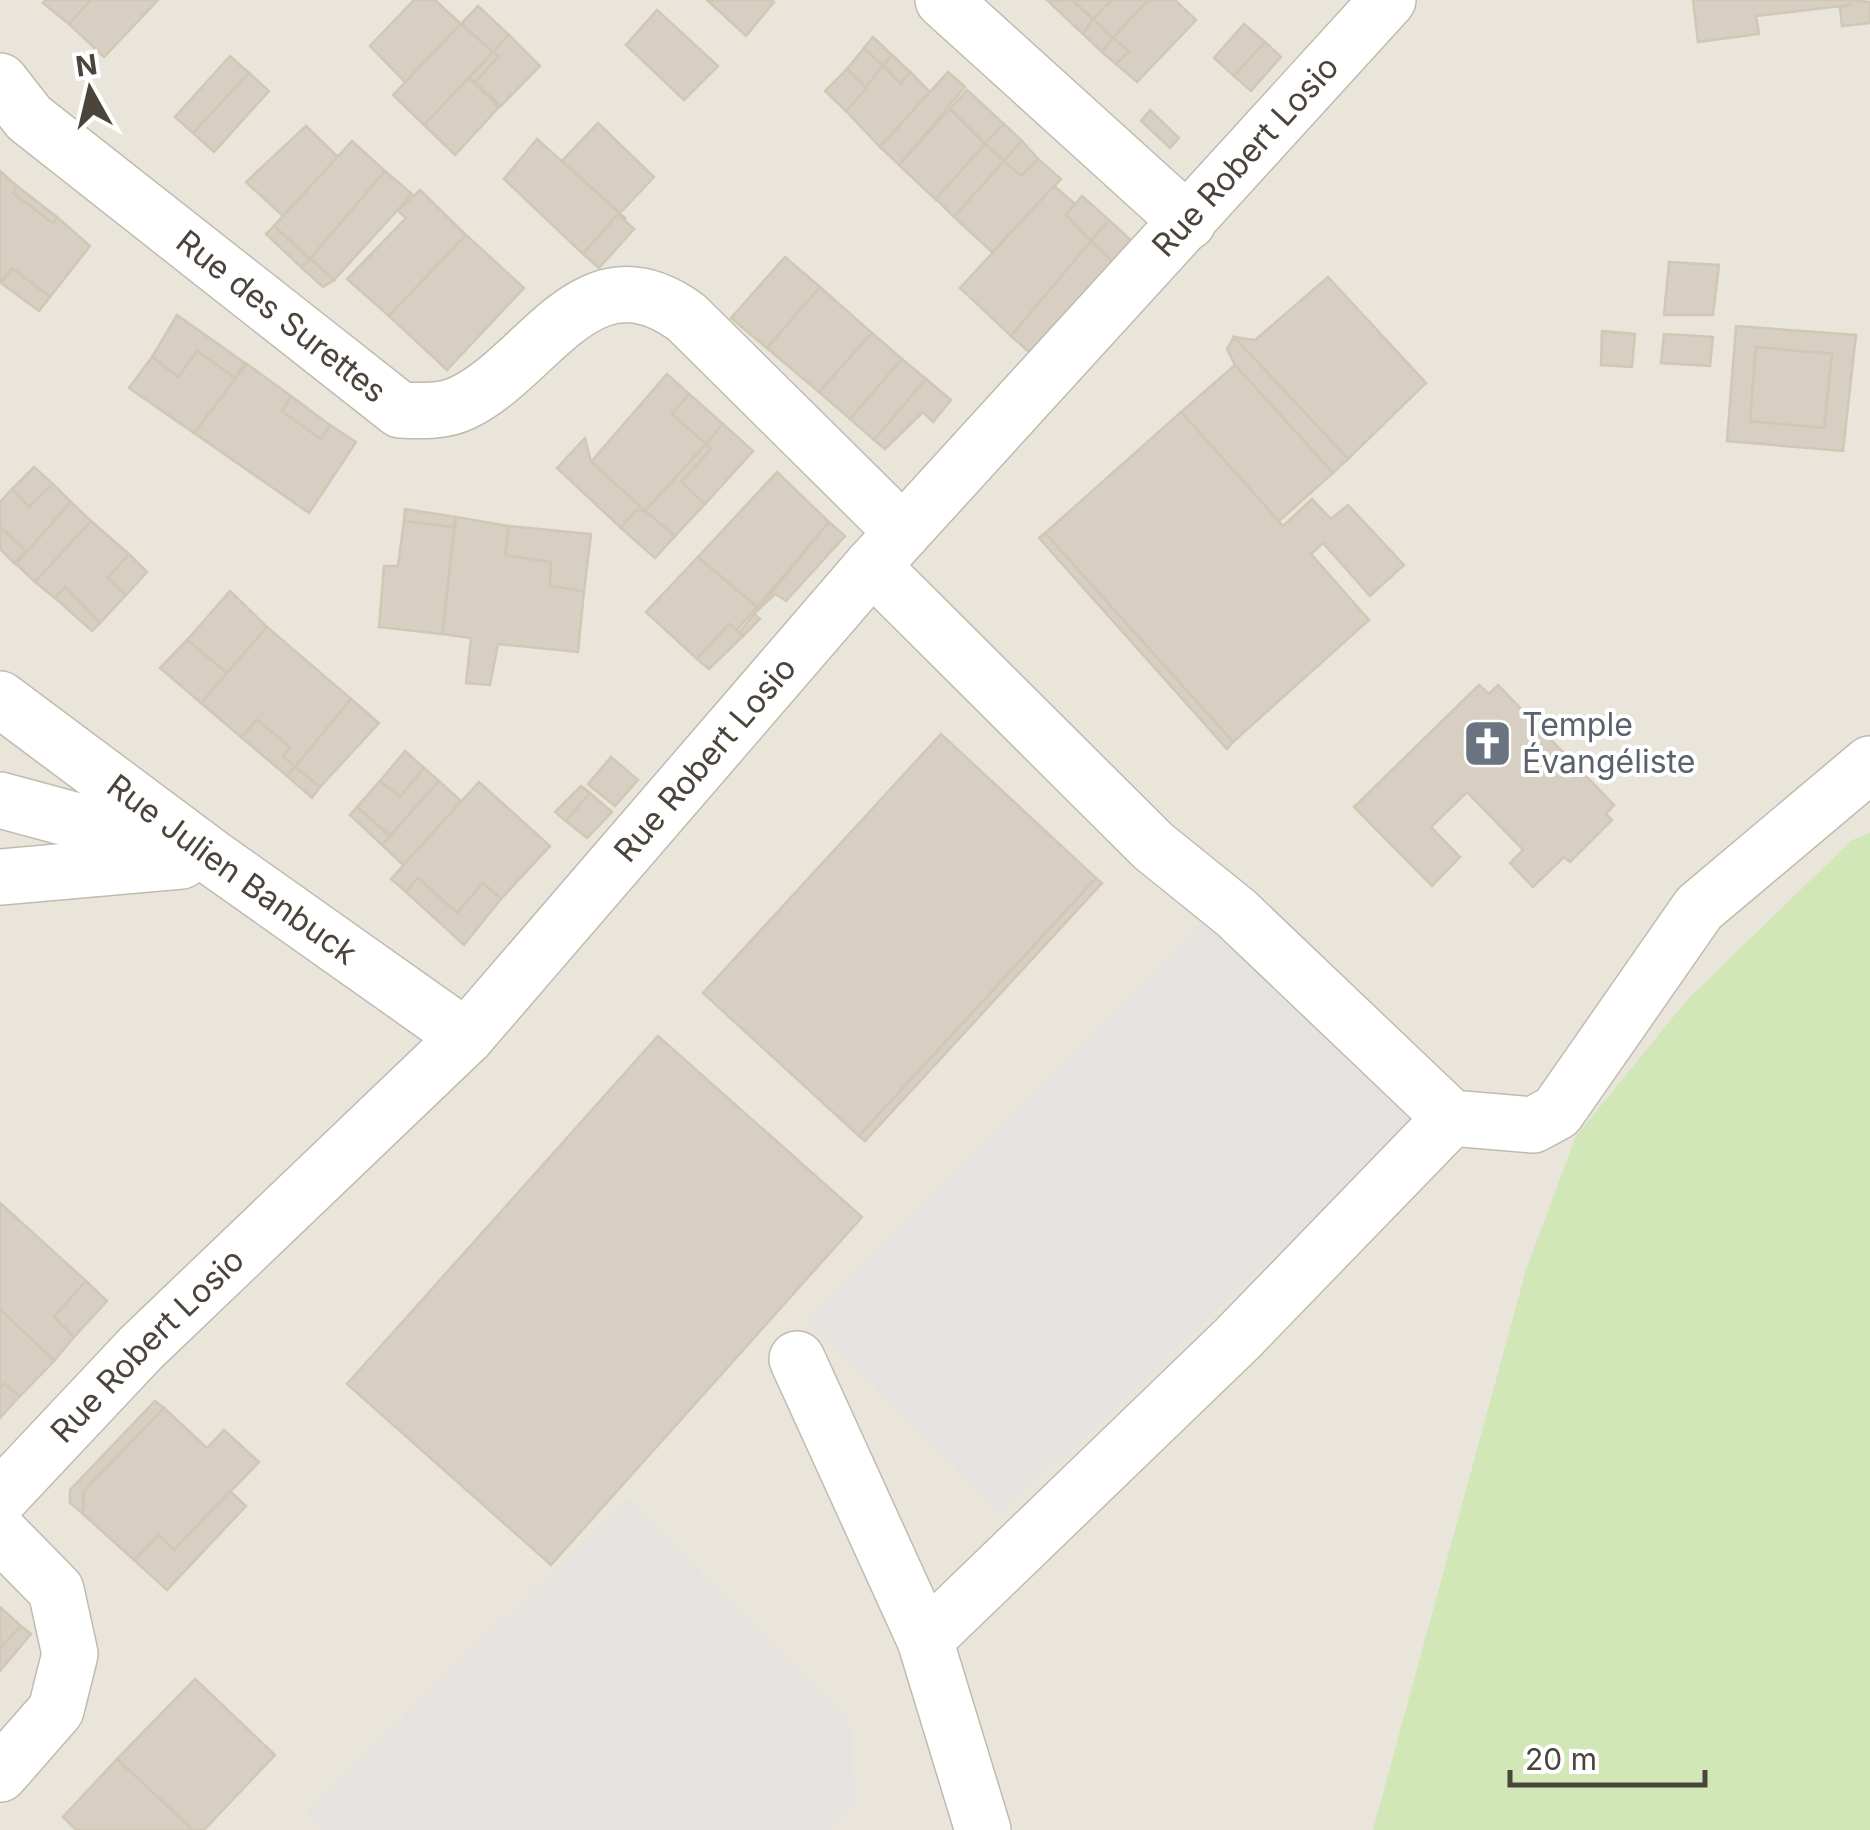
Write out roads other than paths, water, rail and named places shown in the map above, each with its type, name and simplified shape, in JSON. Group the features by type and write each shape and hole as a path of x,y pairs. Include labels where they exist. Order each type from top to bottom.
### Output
{"street":[{"path":"943,0 1188,222"},
{"name":"Rue Robert Losio","path":"0,1498 141,1348 466,1037 887,549 1388,0"},
{"name":"Rue des Surettes","path":"0,81 29,118 400,410 458,405 480,392 565,317 598,301 627,292 659,298 686,316 887,549 1153,846 1236,913 1450,1118"},
{"name":"Rue Julien Banbuck","path":"0,699 212,858 466,1037"},
{"path":"925,1640 1263,1313 1450,1118 1534,1126 1557,1112 1699,908 1870,764"},
{"path":"0,800 212,858"},
{"path":"0,877 212,858"},
{"path":"797,1359 925,1640 967,1821"},
{"path":"0,1533 56,1590 70,1654 56,1710 0,1774"}],"place":[{"name":"Temple Évangéliste","path":"1487,743"}]}
